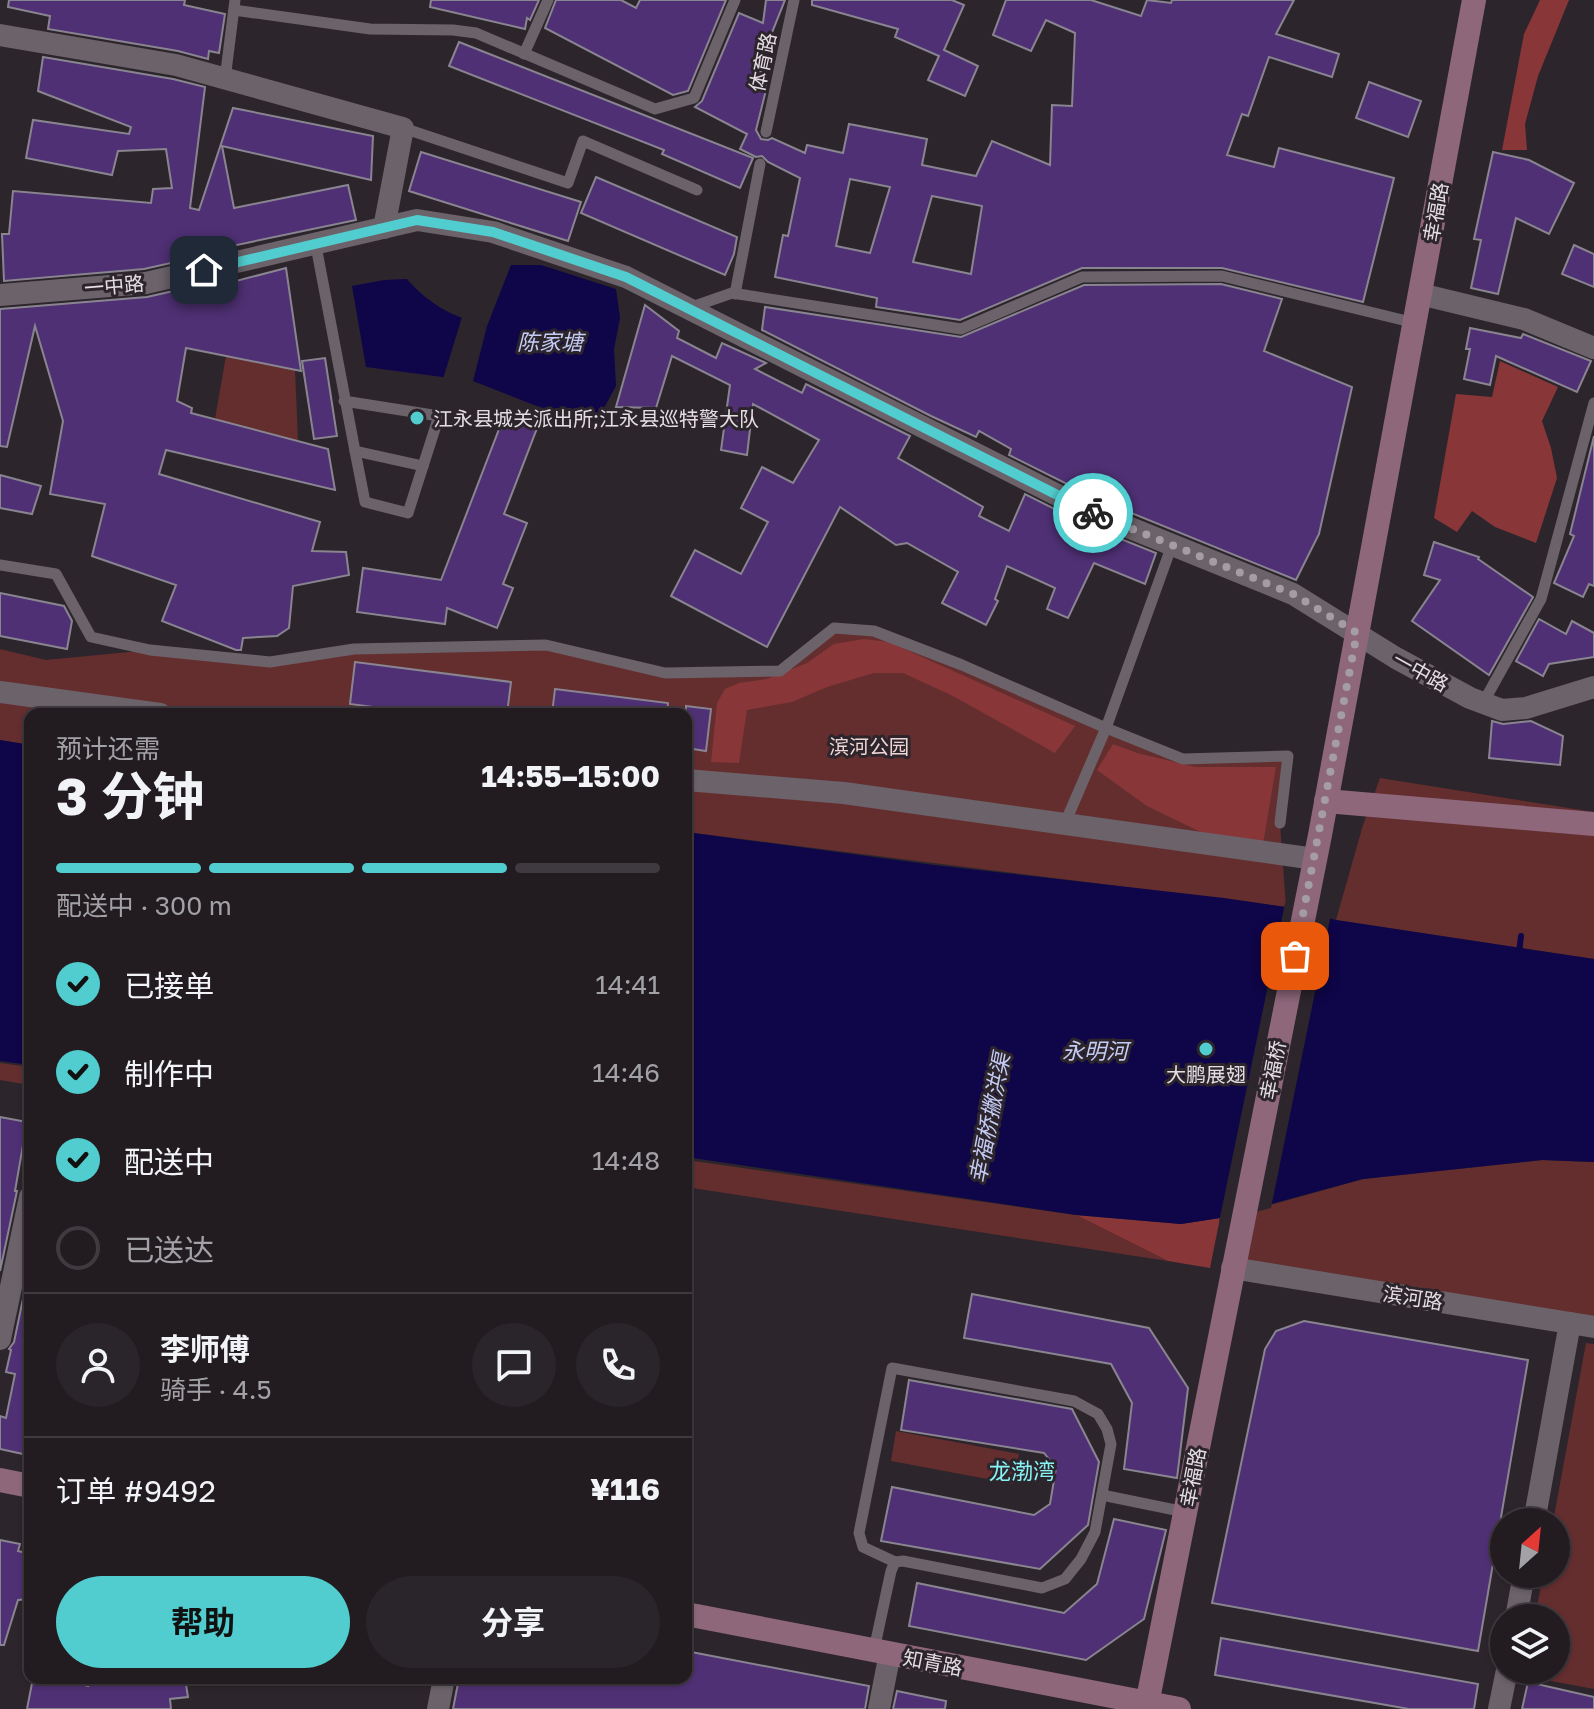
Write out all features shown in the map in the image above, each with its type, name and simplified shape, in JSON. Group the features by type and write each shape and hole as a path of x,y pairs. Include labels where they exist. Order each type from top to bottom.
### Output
{"main road":[{"name":"幸福路","path":"1314,865 1474,0"},
{"path":"1326,801 1594,824"},
{"name":"幸福桥","path":"1234,1256 1314,865"},
{"name":"幸福路","path":"1146,1706 1234,1256"},
{"path":"0,1480 24,1485"},
{"name":"知青路","path":"692,1615 1146,1706 1179,1709"}],"street":[{"path":"0,35 176,65 403,128 384,228"},
{"name":"一中路","path":"0,295 146,283 316,246 417,220 493,232 626,277 1091,512 1293,594 1396,658 1483,703 1502,710 1526,708 1594,687"},
{"path":"1420,294 1524,319 1594,348"},
{"path":"0,692 116,708"},
{"path":"692,782 802,788 1065,823 1314,865"},
{"path":"692,783 798,802 1314,865"},
{"path":"0,1339 24,1225"},
{"name":"滨河路","path":"1234,1256 1594,1327"},
{"path":"1537,1508 1570,1323"},
{"path":"879,1709 882,1652"},
{"path":"438,1709 443,1684"},
{"path":"1499,1709 1504,1684"}],"lane":[{"path":"524,54 548,0"},
{"path":"225,79 234,5 370,29 465,31 655,109 694,98 735,0"},
{"name":"体育路","path":"766,132 794,0"},
{"path":"403,128 568,183 583,141 697,190"},
{"path":"735,294 760,164"},
{"path":"316,246 344,401 365,502 408,513 439,416 344,401"},
{"path":"688,309 735,294 961,329 1082,277 1222,276 1415,323"},
{"path":"1483,703 1541,599 1594,403"},
{"path":"355,451 423,466"},
{"path":"1065,823 1106,728 1172,545"},
{"path":"0,565 56,574 91,637 150,650 270,662 354,649 546,645 665,673 780,671 834,628 874,631 1183,759 1288,756 1280,823"},
{"path":"892,1368 1074,1401 1098,1414 1111,1444 1095,1532 1081,1559 1065,1579 1042,1588 895,1562 863,1547 859,1533 892,1368"},
{"path":"1102,1495 1185,1512"},
{"path":"882,1652 891,1571 895,1562"}],"green space":[{"path":"226,356 295,370 298,441 215,419"},
{"name":"滨河公园","path":"834,628 874,631 1183,759 1288,756 1280,823 1286,907 692,833 692,708 24,708 24,744 0,740 0,649 46,660 150,650 270,662 354,649 546,645 665,673 780,671"},
{"path":"1380,778 1594,812 1594,959 1336,920"},
{"path":"0,1063 24,1066 24,1084 0,1080"},
{"path":"1542,1160 1594,1162 1594,1325 1232,1268 1243,1213 1363,1179"},
{"path":"692,1161 1076,1215 1168,1261 692,1188"},
{"path":"1586,1343 1594,1344 1594,1689 1567,1684 1570,1684 1570,1604 1538,1604 1540,1588 1570,1588 1570,1508 1556,1508"},
{"path":"896,1431 1019,1454 1014,1484 891,1461"}],"shaded area":[{"path":"1540,0 1569,0 1538,76 1525,124 1527,150 1502,150 1524,34"},
{"path":"1500,361 1558,387 1542,421 1557,478 1536,543 1495,527 1472,511 1457,532 1434,518 1456,394 1492,397"},
{"path":"864,639 889,642 1075,726 1055,753 953,696 903,673 874,673 827,687 792,702 747,710 739,763 711,762 717,703 725,689 739,683 767,679 807,663 834,644"},
{"path":"1113,744 1195,767 1276,767 1263,844 1213,838 1147,806 1097,770"},
{"path":"1076,1215 1181,1224 1220,1218 1210,1268 1168,1261"}],"water":[{"name":"陈家塘","path":"511,265 541,265 616,289 620,318 614,349 616,386 593,428 473,381 366,367 352,286 407,279 443,309 487,326"},
{"path":"0,740 24,744 24,1064 0,1061"},
{"name":"永明河","path":"692,833 934,865 1224,898 1286,907 1336,920 1594,959 1594,1162 1542,1160 1363,1179 1220,1218 1181,1224 1076,1215 692,1158"}],"pier":[{"path":"462,317 487,326 472,385 443,379"},
{"path":"1285,903 1331,914 1271,1208 1219,1222"}],"building":[{"path":"9,0 185,0 184,5 225,14 219,53 209,51 208,59 48,29 50,16 8,7"},
{"path":"431,0 539,0 530,20 527,18 525,29 430,7"},
{"path":"556,0 621,0 636,8 640,0 726,0 688,91 673,95 545,28"},
{"path":"766,0 785,0 757,70 765,74 766,90 756,130 761,139 772,138 805,153 807,145 843,153 849,124 927,139 922,165 976,176 992,141 1050,165 1052,105 1072,106 1075,33 1046,20 1031,51 993,35 1006,0 1091,0 1141,16 1147,0 1171,3 1172,0 1294,0 1276,34 1339,54 1332,77 1269,57 1248,116 1242,114 1227,155 1274,167 1279,148 1394,178 1363,302 1222,268 1082,268 960,320 876,307 877,298 775,277 783,235 788,236 800,178 762,156 756,157 740,149 747,134 695,107 702,101 739,13 763,23","holes":["850,179 890,187 870,253 836,246","932,196 982,206 971,274 913,262"]},
{"path":"812,0 952,0 964,5 944,50 978,66 965,96 928,80 939,56 895,37 898,29 812,5"},
{"path":"459,42 753,158 740,188 662,154 664,150 449,66"},
{"path":"43,57 205,87 190,208 199,210 233,108 373,136 371,180 222,146 234,208 348,185 356,220 179,257 180,261 144,269 4,281 2,234 9,234 13,191 151,203 153,189 172,188 166,149 118,151 112,175 26,158 33,120 129,134 131,127 38,91"},
{"path":"1369,82 1421,101 1408,137 1356,118"},
{"path":"421,152 581,202 568,241 409,191"},
{"path":"1493,152 1529,160 1574,183 1549,234 1516,218 1498,294 1471,288 1481,240 1474,239"},
{"path":"596,177 737,237 725,275 581,213"},
{"path":"1574,245 1594,254 1594,287 1562,274"},
{"path":"286,268 301,371 186,348 177,401 192,408 191,413 328,449 335,490 166,450 159,474 320,522 312,551 346,552 349,575 293,586 289,628 277,636 243,638 241,650 236,650 162,621 176,585 92,556 105,504 50,494 63,421 35,326 7,447 0,446 0,309 147,297 191,287 194,292"},
{"path":"1221,284 1282,299 1264,351 1352,387 1319,534 1296,580 1097,499 1009,455 1011,449 979,431 976,437 762,330 765,307 961,337 1084,285"},
{"path":"645,305 679,331 677,338 716,358 722,343 766,363 755,369 802,393 806,384 910,436 898,458 983,507 979,516 1009,531 1025,494 1086,525 1156,553 1145,584 1094,563 1068,618 1047,609 1055,588 1007,566 995,599 998,601 986,625 942,603 958,572 907,543 896,545 840,507 767,647 671,596 695,550 741,574 768,522 741,508 762,467 793,483 819,440 753,404 747,455 721,450 730,385 672,356 656,408 616,407"},
{"path":"1470,328 1521,338 1523,334 1591,361 1577,392 1496,356 1490,385 1464,379 1470,349 1466,349"},
{"path":"325,358 337,436 314,439 302,361"},
{"path":"506,411 539,423 504,514 527,523 503,584 513,588 497,628 447,608 445,624 357,612 363,568 441,580"},
{"path":"1594,436 1594,586 1589,584 1583,597 1554,583 1574,536 1570,534"},
{"path":"0,475 41,486 32,514 0,508"},
{"path":"1434,542 1479,557 1533,597 1489,675 1412,621 1440,580 1424,575"},
{"path":"0,593 64,606 72,621 67,649 0,636"},
{"path":"1539,619 1566,634 1572,621 1594,633 1594,657 1549,664 1543,676 1516,661"},
{"path":"355,662 511,682 508,708 381,708 350,704"},
{"path":"555,689 668,703 668,708 553,708"},
{"path":"686,706 711,709 706,751 692,749 692,708"},
{"path":"1492,721 1503,724 1531,721 1563,736 1560,765 1489,758"},
{"path":"0,1117 24,1121 24,1139 0,1271"},
{"path":"24,1294 23,1454 0,1449 0,1416 6,1418 15,1374 6,1372 9,1349 14,1342"},
{"path":"972,1294 1149,1328 1188,1388 1177,1478 1124,1469 1132,1403 1111,1364 964,1338"},
{"path":"1304,1321 1528,1360 1503,1508 1490,1508 1490,1581 1478,1651 1212,1603 1265,1349 1276,1331"},
{"path":"909,1380 1072,1409 1099,1462 1088,1525 1040,1569 881,1541 892,1487 1034,1515 1050,1504 1056,1468 1044,1453 901,1430"},
{"path":"1114,1519 1166,1530 1144,1619 1086,1660 909,1626 917,1583 1064,1613 1097,1584"},
{"path":"0,1540 20,1544 18,1551 24,1552 24,1600 18,1600 4,1645 0,1645"},
{"path":"1221,1638 1478,1684 1474,1709 1409,1709 1215,1675"},
{"path":"692,1652 869,1686 865,1709 453,1709 458,1684 692,1684"},
{"path":"32,1684 186,1684 188,1697 170,1699 171,1709 27,1709"},
{"path":"1528,1684 1594,1697 1594,1709 1522,1709"},
{"path":"897,1691 946,1701 945,1709 893,1709"}],"waterway":[{"path":"1519,953 1521,936"}],"way so far":[{"path":"1093,513 1293,594 1357,633 1295,956"}],"place":[{"name":"江永县城关派出所;江永县巡特警大队","path":"417,418"},
{"name":"大鹏展翅","path":"1206,1049"}],"district":[{"name":"龙渤湾","path":"1022,1470"}],"route":[{"path":"204,270 417,220 493,232 626,277 1093,513"}],"water label":[{"name":"幸福桥撇洪渠","path":"989,1118"}]}
